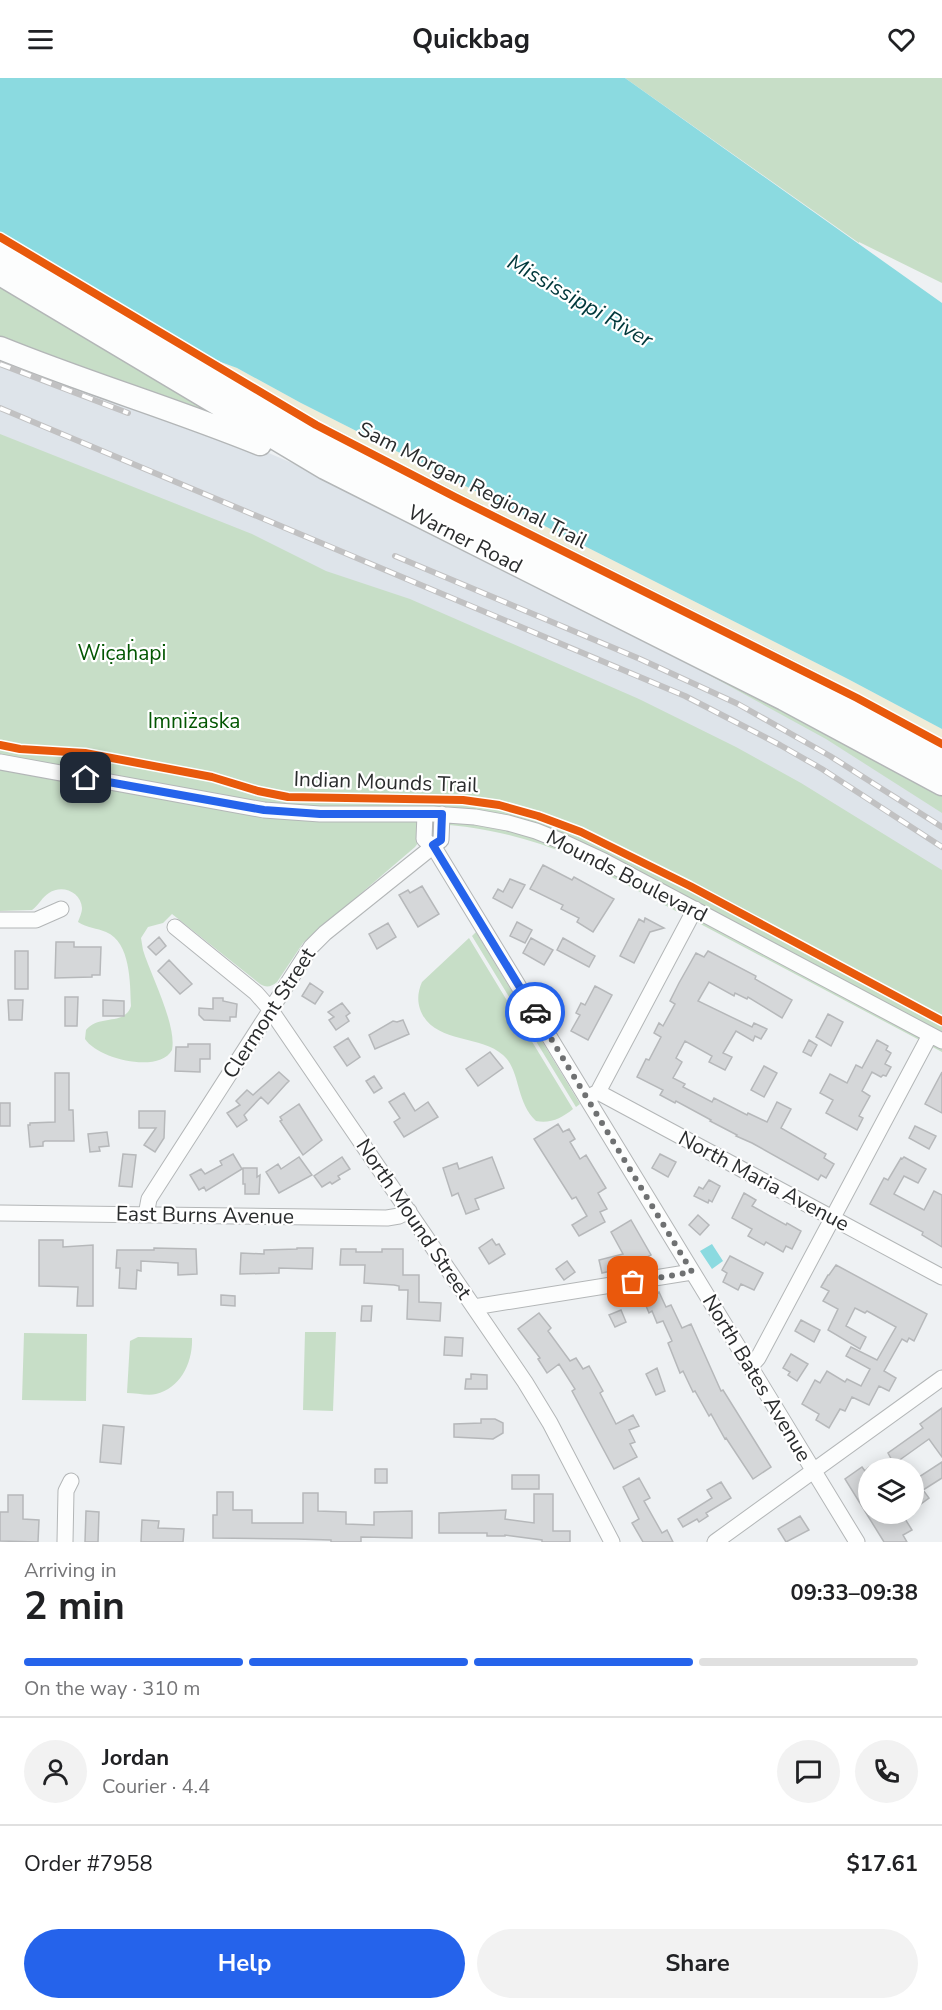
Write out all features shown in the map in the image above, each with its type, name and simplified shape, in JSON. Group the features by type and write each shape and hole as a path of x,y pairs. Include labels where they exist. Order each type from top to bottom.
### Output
{"highway":[{"name":"Warner Road","path":"0,252 226,388 341,454 432,502 842,707 942,761"},
{"name":"Warner Road","path":"0,274 274,439 351,482 795,704 942,784"},
{"path":"0,348 216,426 351,482"}],"street":[{"name":"Mounds Boulevard","path":"0,762 264,810 320,814 442,814 508,823 549,836 596,857 936,1038"},
{"path":"425,814 424,839 433,845 441,840 442,814"},
{"name":"Clermont Street","path":"146,1215 149,1199 270,1009 318,939 433,845"},
{"name":"North Bates Avenue","path":"433,845 592,1095 692,1272 857,1542"},
{"path":"0,920 36,920 61,909"},
{"path":"592,1095 695,909"},
{"name":"North Mound Street","path":"175,927 256,993 270,1009 543,1412 612,1542"},
{"path":"750,1367 758,1358 832,1218 936,1038"},
{"name":"North Maria Avenue","path":"592,1095 942,1277"},
{"name":"East Burns Avenue","path":"0,1213 387,1218 409,1211"},
{"path":"474,1307 692,1272"},
{"path":"715,1542 942,1378"},
{"path":"65,1542 66,1491 71,1481"}],"shaded area":[{"path":"0,354 238,440 292,463 699,666 796,719 942,810 942,879 0,444"}],"green space":[{"path":"625,78 942,78 942,283 859,243"},
{"path":"0,285 218,414 215,420 0,341"},
{"path":"318,422 329,425 483,504 482,507"},
{"path":"325,433 712,627 866,707 942,748 942,751 409,480"},
{"name":"Imniżaska","path":"0,434 252,534 326,571 410,599 639,699 736,747 801,783 942,870 942,1052 574,857 498,832 419,823 418,843 415,847 303,943 277,982 271,986 260,984 172,914 163,923 148,927 141,938 143,950 171,1027 172,1050 165,1057 155,1061 142,1062 128,1061 102,1053 85,1039 86,1030 98,1022 123,1016 131,1006 127,964 120,945 106,932 78,922 82,910 81,902 70,891 54,890 32,910 0,911"},
{"path":"493,509 852,689 942,738 942,741 859,696 491,512"},
{"path":"689,664 757,694 942,794 942,813 826,739"},
{"path":"476,932 580,1104 576,1107 472,936"},
{"path":"469,938 573,1109 560,1118 546,1122 536,1121 525,1104 513,1069 503,1055 493,1048 435,1028 426,1020 420,1009 418,996 422,982"},
{"path":"305,1332 336,1332 333,1411 303,1410"},
{"path":"24,1333 87,1334 86,1401 22,1400"},
{"path":"138,1337 192,1338 188,1365 184,1373 165,1391 153,1395 127,1393 130,1341"}],"sand":[{"path":"207,357 237,368 301,403 848,679 942,729 942,738 790,657 329,425 316,421"}],"water":[{"name":"Mississippi River","path":"0,78 625,78 942,303 942,729 848,679 301,403 237,368 207,357 0,232"},
{"path":"712,1244 723,1261 712,1269 700,1251"}],"building":[{"path":"543,865 572,880 574,877 614,899 593,932 577,922 579,918 561,909 563,905 530,889"},
{"path":"510,879 525,885 512,908 493,898 498,889 503,892"},
{"path":"422,886 439,914 418,927 399,895 408,890 410,893"},
{"path":"645,918 664,928 650,932 634,963 620,956 639,919 644,922"},
{"path":"517,922 532,930 525,943 510,936"},
{"path":"388,923 396,937 377,949 369,934"},
{"path":"159,937 166,946 156,955 148,947"},
{"path":"531,938 553,950 544,965 523,953"},
{"path":"563,938 595,956 589,967 557,950"},
{"path":"56,942 74,942 74,947 101,947 100,975 55,978"},
{"path":"15,951 28,951 28,989 15,989"},
{"path":"708,951 756,976 755,979 792,1000 782,1018 748,997 747,999 735,993 734,996 709,982 698,1001 752,1027 754,1023 767,1029 761,1039 755,1036 753,1041 736,1031 723,1053 732,1057 725,1070 709,1062 712,1056 685,1041 676,1058 682,1062 673,1078 685,1084 683,1087 712,1102 714,1098 747,1115 748,1113 767,1122 777,1102 791,1109 781,1128 826,1154 824,1158 834,1164 826,1178 821,1175 818,1180 676,1101 675,1103 660,1095 663,1090 637,1077 661,1037 654,1033 659,1023 663,1026 675,1004 670,1001 679,983 696,953 704,957"},
{"path":"169,960 192,984 180,994 158,971"},
{"path":"310,983 323,992 315,1004 302,996"},
{"path":"595,986 612,995 588,1040 571,1031 580,1015 576,1013 581,1003 585,1005"},
{"path":"65,997 78,997 77,1026 65,1026"},
{"path":"213,998 223,998 223,1001 237,1004 236,1017 230,1017 230,1021 204,1020 199,1015 199,1008 213,1009"},
{"path":"8,1000 23,1000 22,1020 9,1020"},
{"path":"103,1000 124,1001 124,1016 103,1016"},
{"path":"342,1003 350,1013 346,1016 349,1021 336,1030 329,1020 334,1017 328,1012"},
{"path":"828,1014 843,1022 831,1046 816,1037"},
{"path":"403,1020 409,1034 375,1049 369,1035 393,1021"},
{"path":"348,1038 360,1057 347,1066 334,1047"},
{"path":"809,1040 817,1045 811,1056 803,1052"},
{"path":"877,1040 888,1046 886,1050 891,1053 885,1064 891,1067 886,1076 881,1077 872,1072 862,1091 870,1096 859,1116 863,1118 857,1130 826,1113 833,1100 820,1093 830,1074 847,1083 856,1065 862,1068"},
{"path":"188,1044 210,1044 210,1059 200,1059 200,1072 175,1071 176,1047 188,1047"},
{"path":"490,1052 503,1068 478,1086 466,1069"},
{"path":"764,1066 777,1073 764,1097 751,1090"},
{"path":"279,1072 289,1081 268,1104 261,1097 244,1115 247,1120 237,1127 227,1113 240,1105 236,1101 247,1090 253,1095"},
{"path":"942,1072 942,1113 925,1104"},
{"path":"55,1073 69,1073 69,1110 73,1110 74,1141 45,1141 43,1146 30,1147 28,1125 30,1123 55,1122"},
{"path":"374,1076 382,1088 374,1093 366,1081"},
{"path":"404,1093 415,1111 428,1102 438,1117 404,1137 394,1122 400,1118 389,1102"},
{"path":"0,1103 10,1103 10,1126 0,1126"},
{"path":"299,1104 322,1140 303,1155 280,1121 282,1120 280,1117"},
{"path":"139,1111 165,1111 164,1138 155,1152 144,1145 156,1128 139,1128"},
{"path":"558,1124 563,1132 569,1129 575,1139 570,1142 580,1159 586,1155 606,1188 598,1193 607,1209 600,1212 605,1222 579,1236 572,1225 587,1216 576,1197 572,1199 534,1139"},
{"path":"915,1126 936,1136 929,1149 909,1138"},
{"path":"107,1132 109,1146 99,1147 100,1151 90,1152 88,1134"},
{"path":"123,1154 136,1155 132,1187 119,1186"},
{"path":"233,1154 242,1169 206,1191 204,1187 199,1190 190,1175 201,1169 205,1174 222,1165 220,1161"},
{"path":"660,1154 676,1162 668,1177 652,1168"},
{"path":"299,1157 312,1175 279,1193 266,1172 278,1164 281,1169"},
{"path":"342,1157 350,1169 338,1176 340,1179 322,1187 314,1176"},
{"path":"492,1157 504,1188 475,1199 479,1209 466,1214 458,1193 452,1196 443,1168 457,1163 459,1169"},
{"path":"904,1157 926,1169 918,1183 904,1176 894,1194 924,1210 934,1191 942,1195 942,1247 922,1235 923,1232 870,1204 884,1178 888,1180 901,1158"},
{"path":"243,1168 257,1168 257,1177 260,1175 259,1194 245,1194"},
{"path":"709,1180 720,1186 712,1202 709,1200 708,1203 694,1196 699,1187 703,1189"},
{"path":"744,1193 756,1200 752,1206 801,1231 792,1249 786,1246 783,1252 766,1242 764,1245 748,1236 752,1229 732,1218"},
{"path":"698,1215 709,1225 700,1235 689,1225"},
{"path":"631,1220 651,1255 633,1268 632,1266 602,1273 599,1260 623,1254 611,1232"},
{"path":"492,1239 496,1245 499,1244 505,1254 489,1264 479,1248"},
{"path":"39,1240 63,1240 63,1247 93,1245 93,1306 77,1306 78,1287 39,1286"},
{"path":"154,1248 196,1249 197,1274 178,1275 178,1263 141,1261 141,1271 137,1270 136,1289 119,1288 120,1268 116,1268 117,1250 154,1250"},
{"path":"313,1248 312,1269 279,1268 279,1273 240,1274 241,1253 264,1254 264,1250"},
{"path":"341,1249 356,1249 356,1252 382,1252 382,1249 403,1249 403,1275 419,1275 419,1302 441,1303 440,1321 407,1319 408,1290 399,1290 399,1286 394,1285 364,1283 365,1265 340,1265"},
{"path":"730,1256 763,1273 754,1290 741,1284 738,1290 723,1282 727,1273 722,1270"},
{"path":"567,1261 575,1272 564,1280 556,1269"},
{"path":"836,1265 927,1314 914,1341 909,1338 907,1342 902,1339 884,1371 896,1378 889,1391 879,1386 869,1405 852,1397 845,1411 840,1409 829,1428 816,1420 819,1414 802,1404 815,1380 820,1383 827,1371 845,1382 847,1379 861,1386 870,1369 846,1356 851,1347 877,1360 896,1327 867,1311 865,1313 855,1308 846,1326 866,1337 860,1349 828,1330 838,1309 823,1301 829,1291 821,1287"},
{"path":"659,1292 666,1307 671,1305 682,1328 691,1324 721,1391 723,1390 771,1467 753,1479 725,1439 711,1414 709,1416 695,1391 693,1392 683,1371 680,1373 668,1343 672,1341 663,1321 657,1323 652,1311 649,1313 643,1299"},
{"path":"221,1295 235,1296 235,1306 221,1305"},
{"path":"362,1306 372,1306 371,1321 361,1321"},
{"path":"621,1310 626,1322 615,1327 609,1315"},
{"path":"539,1313 551,1328 548,1331 570,1361 576,1358 583,1369 589,1366 603,1391 600,1393 616,1424 633,1415 639,1426 629,1430 635,1442 630,1444 637,1457 614,1469 572,1391 575,1389 559,1364 547,1373 538,1359 540,1358 518,1329"},
{"path":"801,1320 820,1330 814,1342 795,1331"},
{"path":"445,1337 463,1338 462,1356 444,1355"},
{"path":"791,1354 808,1364 797,1381 788,1375 790,1372 783,1368"},
{"path":"657,1368 665,1391 656,1395 646,1374"},
{"path":"471,1374 487,1375 487,1389 465,1389 466,1379 471,1379"},
{"path":"942,1408 942,1457 929,1439 902,1458 891,1458 888,1453 923,1428 920,1424"},
{"path":"481,1419 495,1419 503,1423 503,1433 493,1439 454,1437 454,1424 481,1423"},
{"path":"103,1425 124,1427 121,1464 100,1462"},
{"path":"942,1462 942,1478 924,1489 924,1474"},
{"path":"375,1469 387,1469 387,1483 375,1483"},
{"path":"858,1470 858,1500 845,1479"},
{"path":"512,1475 539,1475 539,1489 512,1489"},
{"path":"639,1478 650,1498 644,1501 662,1533 667,1530 673,1542 643,1542 632,1523 639,1519 623,1487"},
{"path":"721,1482 731,1498 706,1513 708,1516 699,1522 697,1519 683,1527 678,1519 712,1498 707,1490"},
{"path":"924,1491 929,1498 924,1502"},
{"path":"217,1492 233,1492 233,1510 252,1510 252,1523 303,1523 303,1493 318,1493 318,1511 346,1512 346,1524 374,1525 374,1512 412,1511 412,1538 361,1537 361,1542 331,1542 331,1540 213,1538 213,1515 217,1515"},
{"path":"534,1494 553,1494 553,1531 570,1531 570,1542 542,1542 542,1540 505,1535 487,1536 487,1533 439,1533 439,1513 506,1510 505,1519 534,1523"},
{"path":"8,1495 23,1495 23,1519 39,1520 38,1542 0,1541 0,1512 8,1512"},
{"path":"86,1511 99,1512 98,1542 85,1542"},
{"path":"800,1516 809,1530 786,1542 778,1529"},
{"path":"142,1520 159,1521 158,1528 184,1529 183,1542 141,1542"},
{"path":"873,1524 908,1524 912,1530 903,1535 907,1542 884,1542"}],"railway":[{"path":"0,364 128,413"},
{"path":"0,408 685,696 822,769 942,847"},
{"path":"395,556 640,659 738,704 830,756 942,827"}],"cycle path":[{"name":"Sam Morgan Regional Trail","path":"0,237 316,425 857,698 942,744"},
{"name":"Indian Mounds Trail","path":"0,745 20,749 85,753 212,777 258,791 288,797 463,800 499,805 538,816 581,832 690,886 942,1021"}],"way so far":[{"path":"535,1012 692,1272 633,1282"}],"route":[{"path":"86,778 216,803 291,813 442,814 441,840 433,845 535,1012"}],"park label":[{"name":"Wic̣aḣapi","path":"122,653"}]}
